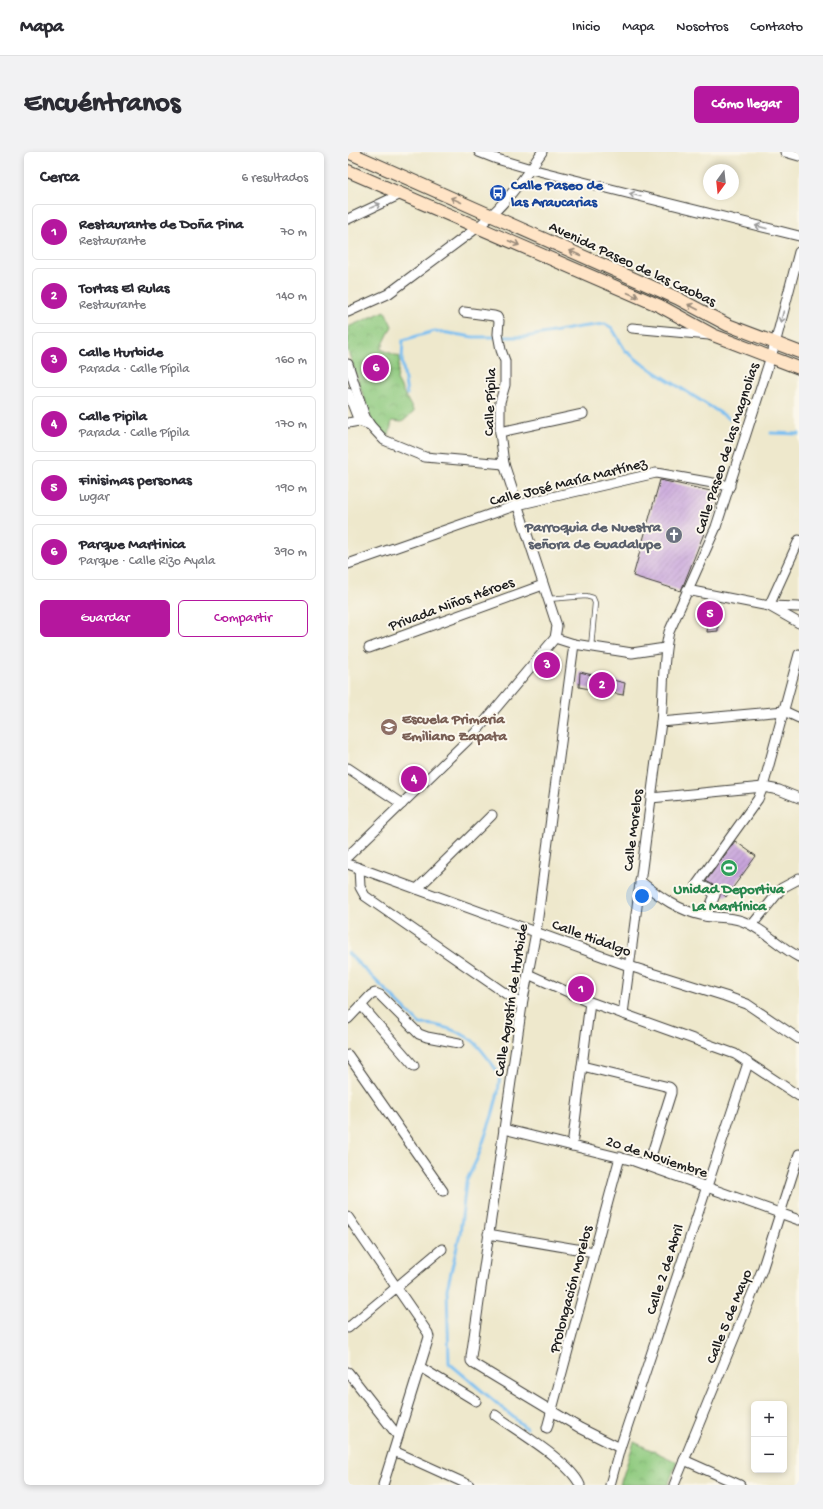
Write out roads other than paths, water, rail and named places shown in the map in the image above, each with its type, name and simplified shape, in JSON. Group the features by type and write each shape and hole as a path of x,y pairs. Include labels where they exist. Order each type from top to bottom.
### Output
{"main road":[{"name":"Avenida Paseo de las Caobas","path":"348,152 676,298 728,325 799,352"},
{"name":"Avenida Paseo de las Caobas","path":"348,171 660,306 712,335 799,368"}],"street":[{"path":"479,152 531,169 799,236"},
{"path":"348,312 388,294 478,227 491,216 531,169 542,152"},
{"path":"785,152 799,156"},
{"path":"348,219 401,194"},
{"name":"Calle Paseo de las Magnolias","path":"665,648 669,632 716,527 730,486 775,344 799,252"},
{"name":"Calle Pípila","path":"464,312 497,317 499,321 498,334 505,361 505,385 500,402 500,432 504,464 557,626 555,638"},
{"path":"632,328 712,335"},
{"path":"348,364 362,419"},
{"path":"348,397 362,419 384,440 425,457 504,464"},
{"path":"500,432 583,414"},
{"path":"348,423 362,419"},
{"name":"Calle José María Martínez","path":"348,564 517,505 656,473 730,486"},
{"path":"769,606 799,540"},
{"name":"Privada Niños Héroes","path":"369,648 543,585"},
{"path":"687,590 769,606 799,608"},
{"path":"769,606 799,623"},
{"path":"348,856 475,733 555,638 574,644 632,653 665,648"},
{"name":"Calle Agustín de Iturbide","path":"551,1411 471,1361 522,1005 536,932 574,644"},
{"name":"Calle Morelos","path":"623,1014 661,722 665,648"},
{"path":"706,916 714,895 709,889 697,884 758,798 763,788 799,654"},
{"path":"661,722 784,711 799,718"},
{"path":"348,768 402,804"},
{"path":"650,798 763,788 779,790 799,798"},
{"path":"417,889 492,815"},
{"name":"Calle Hidalgo","path":"348,864 629,966 747,1004 799,1038"},
{"path":"358,868 360,887 365,896 522,1005"},
{"path":"752,925 782,888 798,880 799,878"},
{"path":"640,881 662,898 688,912 706,916 740,920 752,925 790,953 799,957"},
{"path":"528,974 590,1002 735,1054 799,1096"},
{"path":"348,1019 371,995 380,995 419,1034 459,1043"},
{"path":"572,1146 590,1002"},
{"path":"361,1005 414,1066"},
{"path":"348,1054 443,1191"},
{"name":"Calle 2 de Abril","path":"610,1485 620,1448 748,1063"},
{"path":"582,1066 671,1089 648,1166"},
{"name":"20 de Noviembre","path":"504,1129 620,1157 707,1186 799,1220"},
{"name":"Calle 5 de Mayo","path":"674,1485 762,1270 799,1154"},
{"name":"Prolongación Morelos","path":"546,1428 620,1157"},
{"path":"348,1217 428,1333 429,1337 383,1485"},
{"path":"488,1234 594,1252"},
{"path":"348,1328 442,1249"},
{"path":"420,1366 476,1401"},
{"path":"348,1372 398,1436"},
{"path":"551,1411 580,1428 620,1448"},
{"path":"494,1415 563,1463 578,1482"},
{"path":"394,1451 469,1485"},
{"path":"684,1460 735,1484"}],"lane":[{"path":"548,599 586,596 593,598 595,603 591,647"}],"waterway":[{"path":"407,394 402,360 403,340 435,331 473,337 525,337 605,324 612,328 625,350 641,363 730,419"},
{"path":"771,433 799,434"},
{"path":"348,953 420,1024 448,1028 467,1037 473,1041 487,1057 500,1075 498,1093 492,1116 478,1157 466,1182 460,1234 447,1289 449,1363 526,1428"}],"place":[{"name":"Calle Paseo de las Araucarias","path":"498,193"},
{"name":"Parque Martinica","path":"376,368"},
{"name":"Parroquia de Nuestra señora de Guadalupe","path":"674,535"},
{"name":"Finisimas personas","path":"710,614"},
{"name":"Calle Iturbide","path":"547,665"},
{"name":"Tortas El Rulas","path":"602,685"},
{"name":"Escuela Primaria Emiliano Zapata","path":"389,727"},
{"name":"Calle Pipila","path":"414,779"},
{"name":"Unidad Deportiva La Martínica","path":"729,868"},
{"name":"Restaurante de Doña Pina","path":"581,989"}]}
